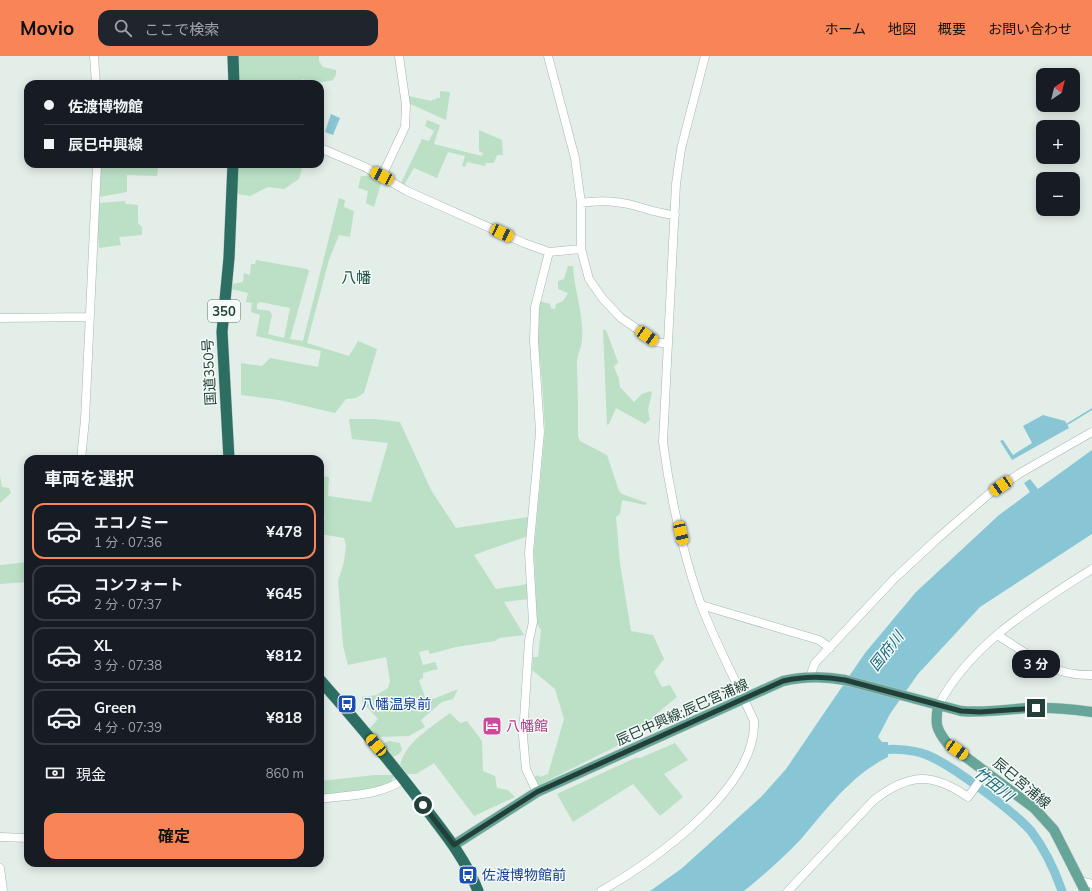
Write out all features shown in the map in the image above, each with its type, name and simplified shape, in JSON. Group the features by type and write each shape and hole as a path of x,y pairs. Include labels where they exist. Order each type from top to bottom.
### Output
{"highway":[{"path":"233,56 234,80"},
{"name":"国道350号","path":"229,455 222,332 229,258 233,168"},
{"path":"324,685 404,779 454,845 478,891"}],"main road":[{"name":"辰巳中興線;辰巳宮浦線","path":"454,845 537,792 783,681 813,676 845,680 961,711 980,712 1027,708 1074,709 1092,712"},
{"name":"辰巳宮浦線","path":"934,705 937,729 947,743 1034,808 1054,830 1083,886"}],"street":[{"path":"94,56 96,80"},
{"path":"382,176 405,127 406,105 399,56"},
{"path":"548,56 575,158 581,203 581,249 589,278 594,288 621,318 656,342 668,344"},
{"path":"601,891 640,868 683,833 728,788 743,764 754,731 754,721 701,605 684,547 666,469 663,423 676,184 681,149 705,56"},
{"path":"324,150 382,176 407,191 549,252 581,249"},
{"path":"81,455 85,420 97,168"},
{"path":"581,203 596,200 620,203 662,214 675,215"},
{"path":"537,792 526,769 523,736 529,640 533,622 530,553 540,432 534,341 535,307 549,252"},
{"path":"0,318 90,317"},
{"path":"813,676 815,663 894,579 937,538 990,493 1022,472 1092,432"},
{"path":"934,705 984,646 997,635 1092,569"},
{"path":"701,605 819,640 830,648"},
{"path":"997,635 1050,669 1066,674 1092,675"},
{"path":"788,891 874,800 890,788 907,782 930,778 948,784 968,796 986,773"},
{"path":"324,798 381,791 394,787 404,779"},
{"path":"0,837 24,838"},
{"path":"0,868 3,891"},
{"path":"1083,886 1092,884"}],"green space":[{"path":"238,56 319,56 319,61 323,67 336,70 336,75 333,80 324,82 324,80 302,79 240,80"},
{"path":"440,91 450,92 446,120 408,103 408,96 432,101 433,99 436,100 436,98 440,98"},
{"path":"427,120 440,125 434,144 482,156 483,153 479,151 479,130 502,140 503,155 497,155 494,163 486,163 485,166 467,162 465,167 462,166 465,156 448,152 437,178 414,168 404,185 401,183 422,139 429,141 434,131 425,126"},
{"path":"100,168 158,168 157,176 127,175 127,192 99,197"},
{"path":"239,168 302,168 299,179 284,189 268,187 250,196 237,194"},
{"path":"369,172 382,180 374,207 366,203 368,191 358,188 361,176 367,176"},
{"path":"339,198 345,200 344,207 354,211 350,237 339,235 329,260 307,343 349,356 358,341 377,349 364,393 356,398 346,399 335,413 279,400 241,395 241,363 262,366 270,358 318,367 321,351 256,336 260,315 251,312 252,303 246,302 248,293 231,289 232,284 243,282 244,273 250,275 251,264 255,264 256,260 307,269 309,271 290,339 303,341","holes":["260,302 290,308 284,338 268,334 272,315 270,311 257,309 257,304"]},
{"path":"125,201 126,204 138,205 138,223 142,227 142,235 119,237 121,245 99,248 97,228 98,203"},
{"path":"568,266 573,266 582,320 582,342 577,363 578,436 580,441 607,455 619,491 622,494 647,503 645,505 622,500 620,514 616,517 620,563 631,631 653,635 664,659 654,672 662,687 670,685 677,697 654,716 655,722 649,726 630,730 622,738 623,743 537,786 533,778 538,775 540,777 548,774 564,719 555,689 532,670 533,657 538,657 541,630 537,624 534,550 545,430 537,332 540,301 550,304 551,308 555,309 556,304 563,301 568,293 558,289 558,281 564,279"},
{"path":"603,330 606,330 618,362 614,367 619,379 620,387 634,402 642,394 650,391 652,393 648,410 650,420 645,424 616,408 609,424 607,425"},
{"path":"349,419 375,419 400,422 431,490 456,528 528,517 528,536 474,555 496,589 528,584 529,599 504,602 524,635 499,638 495,641 456,647 430,654 428,650 419,652 423,665 435,662 438,669 423,673 423,678 419,680 425,697 430,696 433,699 458,689 453,699 442,702 421,720 425,727 409,736 377,737 369,729 378,719 362,702 362,697 376,695 388,688 390,681 386,657 348,665 343,646 338,581 344,562 346,546 344,538 324,535 324,476 329,477 328,496 371,502 388,443 352,439"},
{"path":"0,476 2,487 9,488 11,493 0,503"},
{"path":"24,562 24,582 0,584 0,565"},
{"path":"450,713 460,723 467,721 482,741 483,771 495,776 497,788 508,790 515,797 474,816 434,763 416,774 407,774 400,765 403,756 420,735"},
{"path":"389,741 400,743 402,750 399,754 393,757 382,744"},
{"path":"675,743 688,760 664,774 683,797 660,816 633,784 573,822 557,794 635,758 640,758"},
{"path":"375,775 395,775 389,785 370,789 324,795 324,781"}],"water":[{"path":"331,114 340,118 333,135 325,132"},
{"path":"1043,415 1065,421 1069,428 1012,460 1000,441 1003,440 1013,455 1032,443 1023,426"},
{"name":"国府川","path":"1092,450 1092,534 980,607 918,674 890,714 878,737 882,742 888,742 888,757 862,773 851,783 801,839 774,866 744,891 650,891 681,869 761,797 786,769 865,653 916,592 999,515 1030,492 1024,483 1030,479 1038,489"}],"waterway":[{"path":"1066,425 1092,409"},
{"name":"竹田川","path":"875,751 915,751 927,755 951,768 982,789 1011,812 1031,831 1049,860 1062,891"}],"place":[{"name":"八幡温泉前","path":"347,704"},
{"name":"八幡館","path":"492,726"},
{"name":"佐渡博物館前","path":"468,875"}],"district":[{"name":"八幡","path":"356,277"}],"route":[{"path":"423,805 454,845 537,792 783,681 797,677 826,676 961,711 980,712 1036,708"}]}
